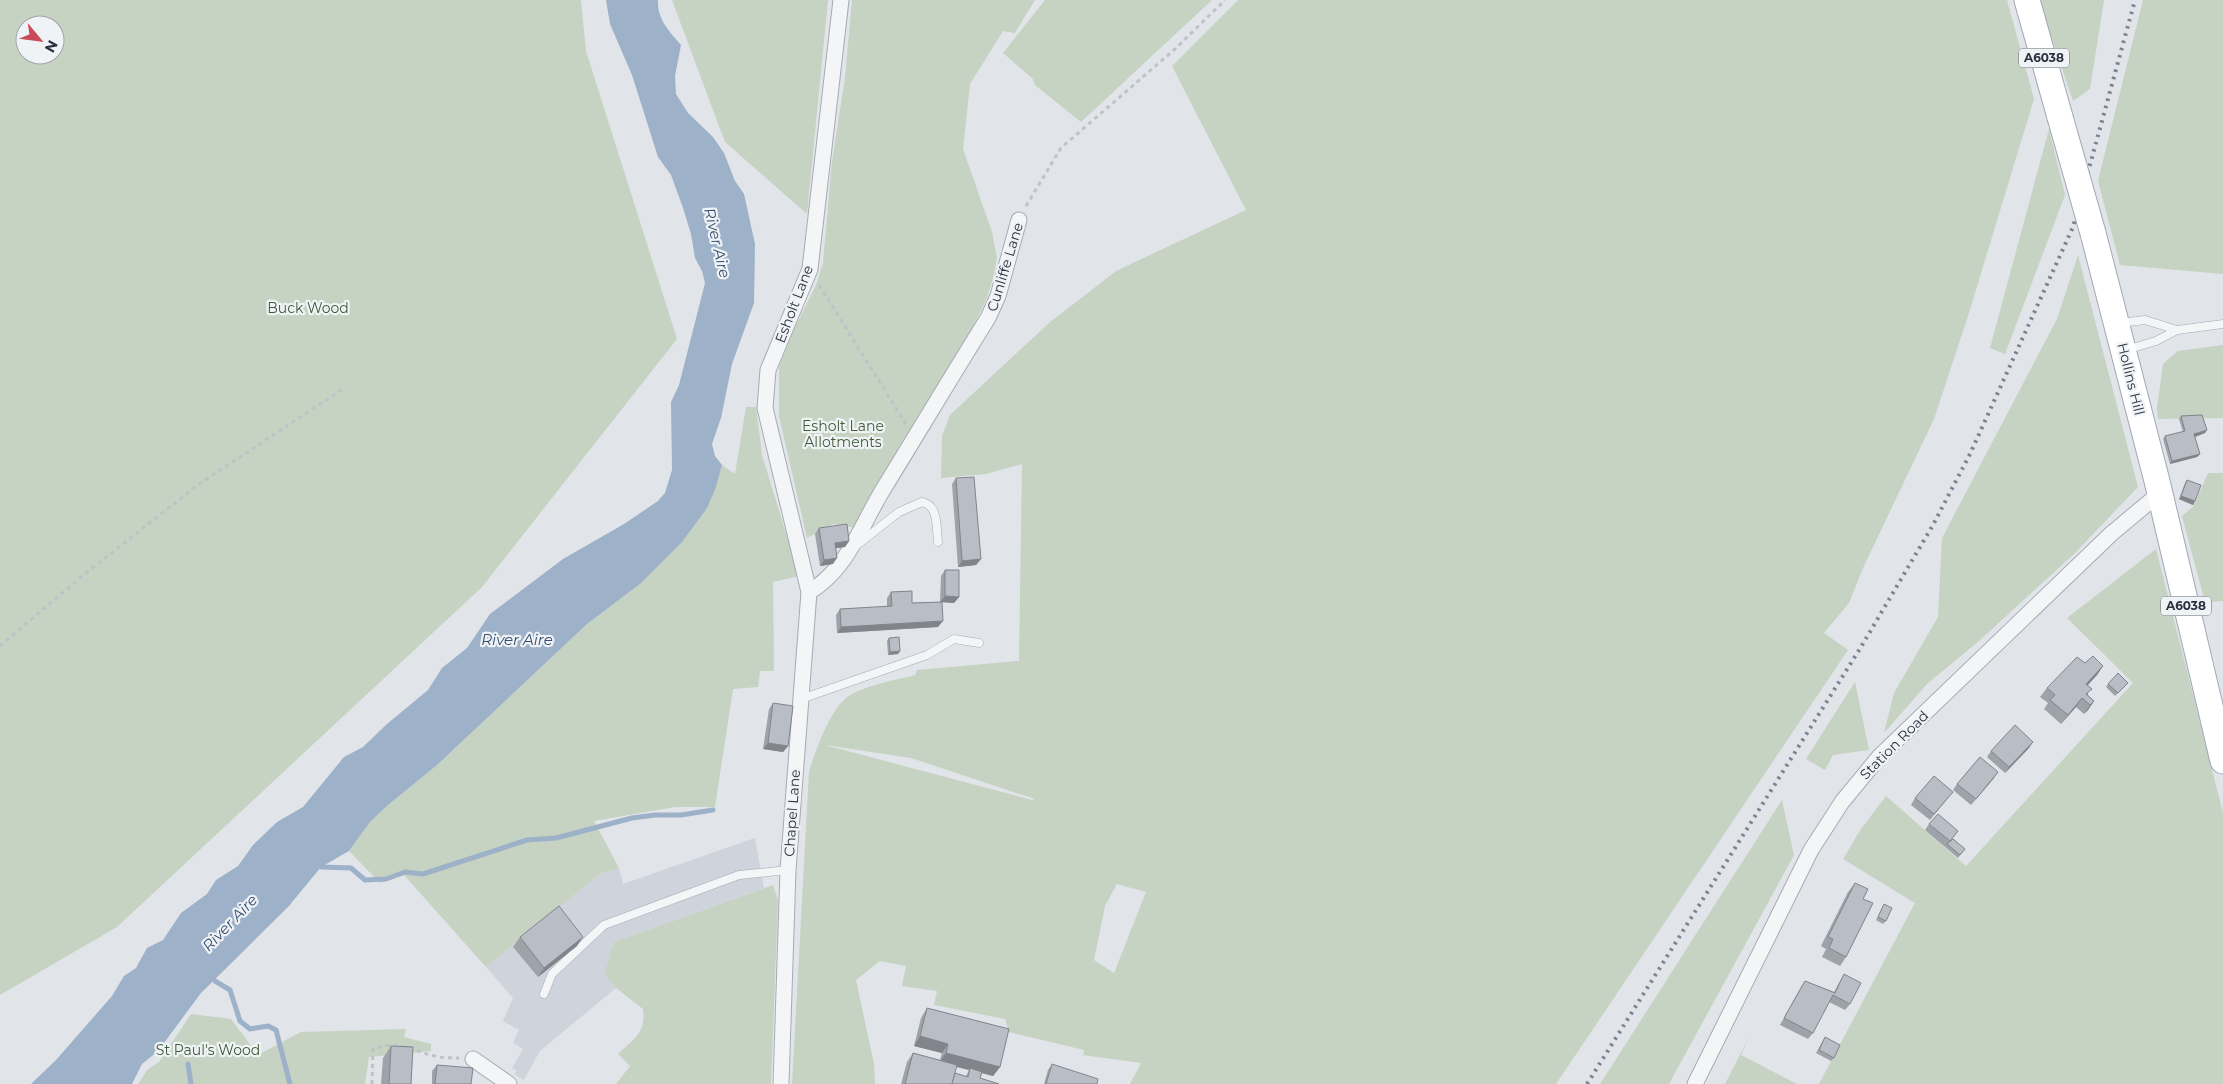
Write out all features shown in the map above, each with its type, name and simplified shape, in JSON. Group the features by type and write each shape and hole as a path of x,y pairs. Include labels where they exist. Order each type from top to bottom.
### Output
{"main road":[{"name":"Hollins Hill","path":"2027,0 2118,324 2223,761"}],"street":[{"name":"Esholt Lane","path":"797,543 765,408 768,370 810,269 841,0"},
{"name":"Cunliffe Lane","path":"809,592 832,576 848,552 915,437 988,318 998,296 1018,220"},
{"name":"Station Road","path":"1695,1084 1812,850 1862,776 1879,757 2110,534 2160,494"},
{"name":"Chapel Lane","path":"781,1084 788,870 809,592 797,543"},
{"path":"473,1059 492,1079 509,1084"}],"lane":[{"path":"2118,324 2145,320 2177,330"},
{"path":"2124,351 2156,341 2177,330 2223,324"},
{"path":"848,552 899,512 922,502 932,506 935,510 938,542"},
{"path":"801,699 927,655 954,639 979,643"},
{"path":"544,994 552,974 604,925 739,875 788,870"}],"path":[{"name":"Cunliffe Lane","path":"1018,220 1032,193 1061,148 1175,49 1225,0"},
{"path":"810,269 915,437"},
{"path":"0,646 86,573 199,484 343,388"},
{"path":"372,1084 373,1049 386,1044 406,1045 439,1057 473,1059"}],"shaded area":[{"path":"755,838 764,888 614,942 604,974 616,988 540,1051 524,1080 514,1074 517,1071 512,1068 523,1049 513,1043 519,1030 503,1021 513,998 486,967 600,874 619,868 623,884"}],"green space":[{"name":"Buck Wood","path":"0,0 581,0 586,51 677,339 482,587 117,927 0,995"},
{"path":"672,0 828,0 807,214 725,142"},
{"name":"Esholt Lane Allotments","path":"852,0 1035,0 1015,33 1003,31 970,84 963,149 992,232 997,258 987,298 958,357 856,528 833,524 807,538 779,416 779,366 793,331 816,285 823,263 832,161 845,78"},
{"path":"1045,0 1212,0 1081,122 1035,85 1033,79 1003,53"},
{"path":"1238,0 2007,0 2034,99 1968,316 1934,419 1863,568 1849,603 1824,633 1848,650 1556,1084 1130,1084 1141,1063 1083,1055 1084,1050 1009,1032 1005,1019 934,1005 937,991 902,986 906,966 880,961 856,980 874,1064 875,1084 792,1084 809,772 828,723 839,705 851,694 889,681 915,675 917,670 1019,661 1022,464 986,474 941,478 942,436 950,415 1049,323 1116,271 1246,210 1172,66","holes":["825,745 911,758 1035,799 1032,800","1117,884 1146,892 1114,973 1094,960 1105,906"]},
{"path":"2039,0 2104,0 2090,89 2073,101"},
{"path":"2143,0 2223,0 2223,274 2120,265 2098,181"},
{"path":"2049,129 2065,195 2005,354 1990,348"},
{"path":"2078,255 2138,487 2075,553 1979,641 1927,684 1884,733 1894,693 1938,617 1942,538 2057,319"},
{"path":"2223,345 2223,418 2158,419 2157,408 2163,364 2178,351"},
{"path":"746,407 756,407 762,455 799,576 773,582 774,671 760,671 758,687 733,689 715,807 675,807 594,821 619,868 600,874 486,967 404,875 380,883 349,851 370,822 388,805 437,765 587,624 640,584 716,487 722,465 735,474"},
{"path":"2208,473 2223,473 2223,601 2205,602 2182,516 2193,507"},
{"path":"2156,549 2223,813 2223,1084 1819,1084 1915,903 1843,859 1861,829 1886,796 1966,866 2133,683 2067,618"},
{"path":"1855,682 1869,750 1833,755 1825,770 1806,759"},
{"path":"1782,800 1794,855 1669,1084 1600,1084"},
{"path":"773,885 778,900 771,1084 616,1084 630,1066 618,1054 641,1030 643,1009 616,988 604,974 614,942"},
{"name":"St Paul's Wood","path":"191,1014 231,1019 258,1055 301,1032 406,1029 404,1037 431,1044 431,1051 369,1057 365,1084 138,1084 147,1070 159,1062"},
{"path":"1750,1035 1741,1055 1797,1084 1725,1084"}],"water":[{"name":"River Aire","path":"606,0 658,0 659,13 662,19 668,30 681,45 675,76 676,94 688,113 713,137 724,153 735,181 744,194 755,244 754,303 732,364 721,418 712,444 715,456 722,465 716,487 707,508 682,542 640,584 587,624 437,765 388,805 370,822 349,851 321,867 288,907 201,993 158,1051 142,1064 132,1084 31,1084 56,1060 112,996 124,976 136,968 147,948 163,940 181,913 207,894 216,880 238,866 253,845 277,822 303,807 344,757 363,747 428,690 442,668 467,648 490,614 563,559 624,524 658,501 665,493 672,470 671,402 679,385 705,283 702,271 695,258 691,234 671,175 658,157 632,75 610,24"}],"building":[{"path":"2202,415 2207,430 2194,434 2200,454 2172,461 2165,436 2185,431 2181,416"},
{"path":"974,477 981,559 962,561 956,478"},
{"path":"2187,480 2201,485 2195,501 2181,496"},
{"path":"847,524 849,541 835,543 837,558 824,560 819,528"},
{"path":"945,570 959,570 959,597 945,596"},
{"path":"912,591 912,603 942,602 943,621 841,627 840,609 892,606 891,592"},
{"path":"899,637 900,651 890,652 889,638"},
{"path":"2093,656 2103,666 2086,684 2092,689 2086,694 2094,701 2090,705 2082,698 2068,715 2050,700 2055,695 2047,688 2077,657 2085,663"},
{"path":"2118,673 2128,683 2118,693 2108,684"},
{"path":"773,703 793,706 788,746 768,743"},
{"path":"2015,725 2033,742 2009,767 1991,751"},
{"path":"1980,757 1998,772 1976,799 1957,784"},
{"path":"1934,776 1953,792 1934,814 1915,798"},
{"path":"1938,814 1958,831 1950,841 1929,824"},
{"path":"1953,839 1965,849 1960,855 1947,844"},
{"path":"1855,883 1868,889 1863,899 1873,903 1846,957 1829,948 1833,939 1828,937"},
{"path":"1884,904 1892,908 1886,921 1878,917"},
{"path":"559,906 583,937 544,968 520,937"},
{"path":"1844,974 1861,983 1850,1004 1833,995 1813,1033 1784,1018 1805,981 1835,993"},
{"path":"927,1008 1009,1029 1000,1067 946,1053 948,1044 920,1036"},
{"path":"1825,1037 1840,1045 1834,1058 1819,1050"},
{"path":"391,1046 413,1047 411,1084 389,1084"},
{"path":"913,1053 957,1065 952,1084 905,1084"},
{"path":"1052,1064 1098,1079 1097,1084 1046,1084"},
{"path":"437,1065 473,1068 471,1084 435,1084"},
{"path":"970,1068 982,1072 980,1078 999,1084 952,1084 955,1073 968,1077"}],"waterway":[{"path":"321,867 351,868 365,880 386,879 405,872 423,874 527,840 556,838 632,818 655,815 681,815 713,810"},
{"path":"215,981 230,990 240,1021 250,1029 268,1026 276,1030 290,1084"},
{"path":"188,1064 191,1084"}],"railway":[{"path":"1587,1084 1861,647 1933,525 1970,454 2073,227 2135,0"}]}
